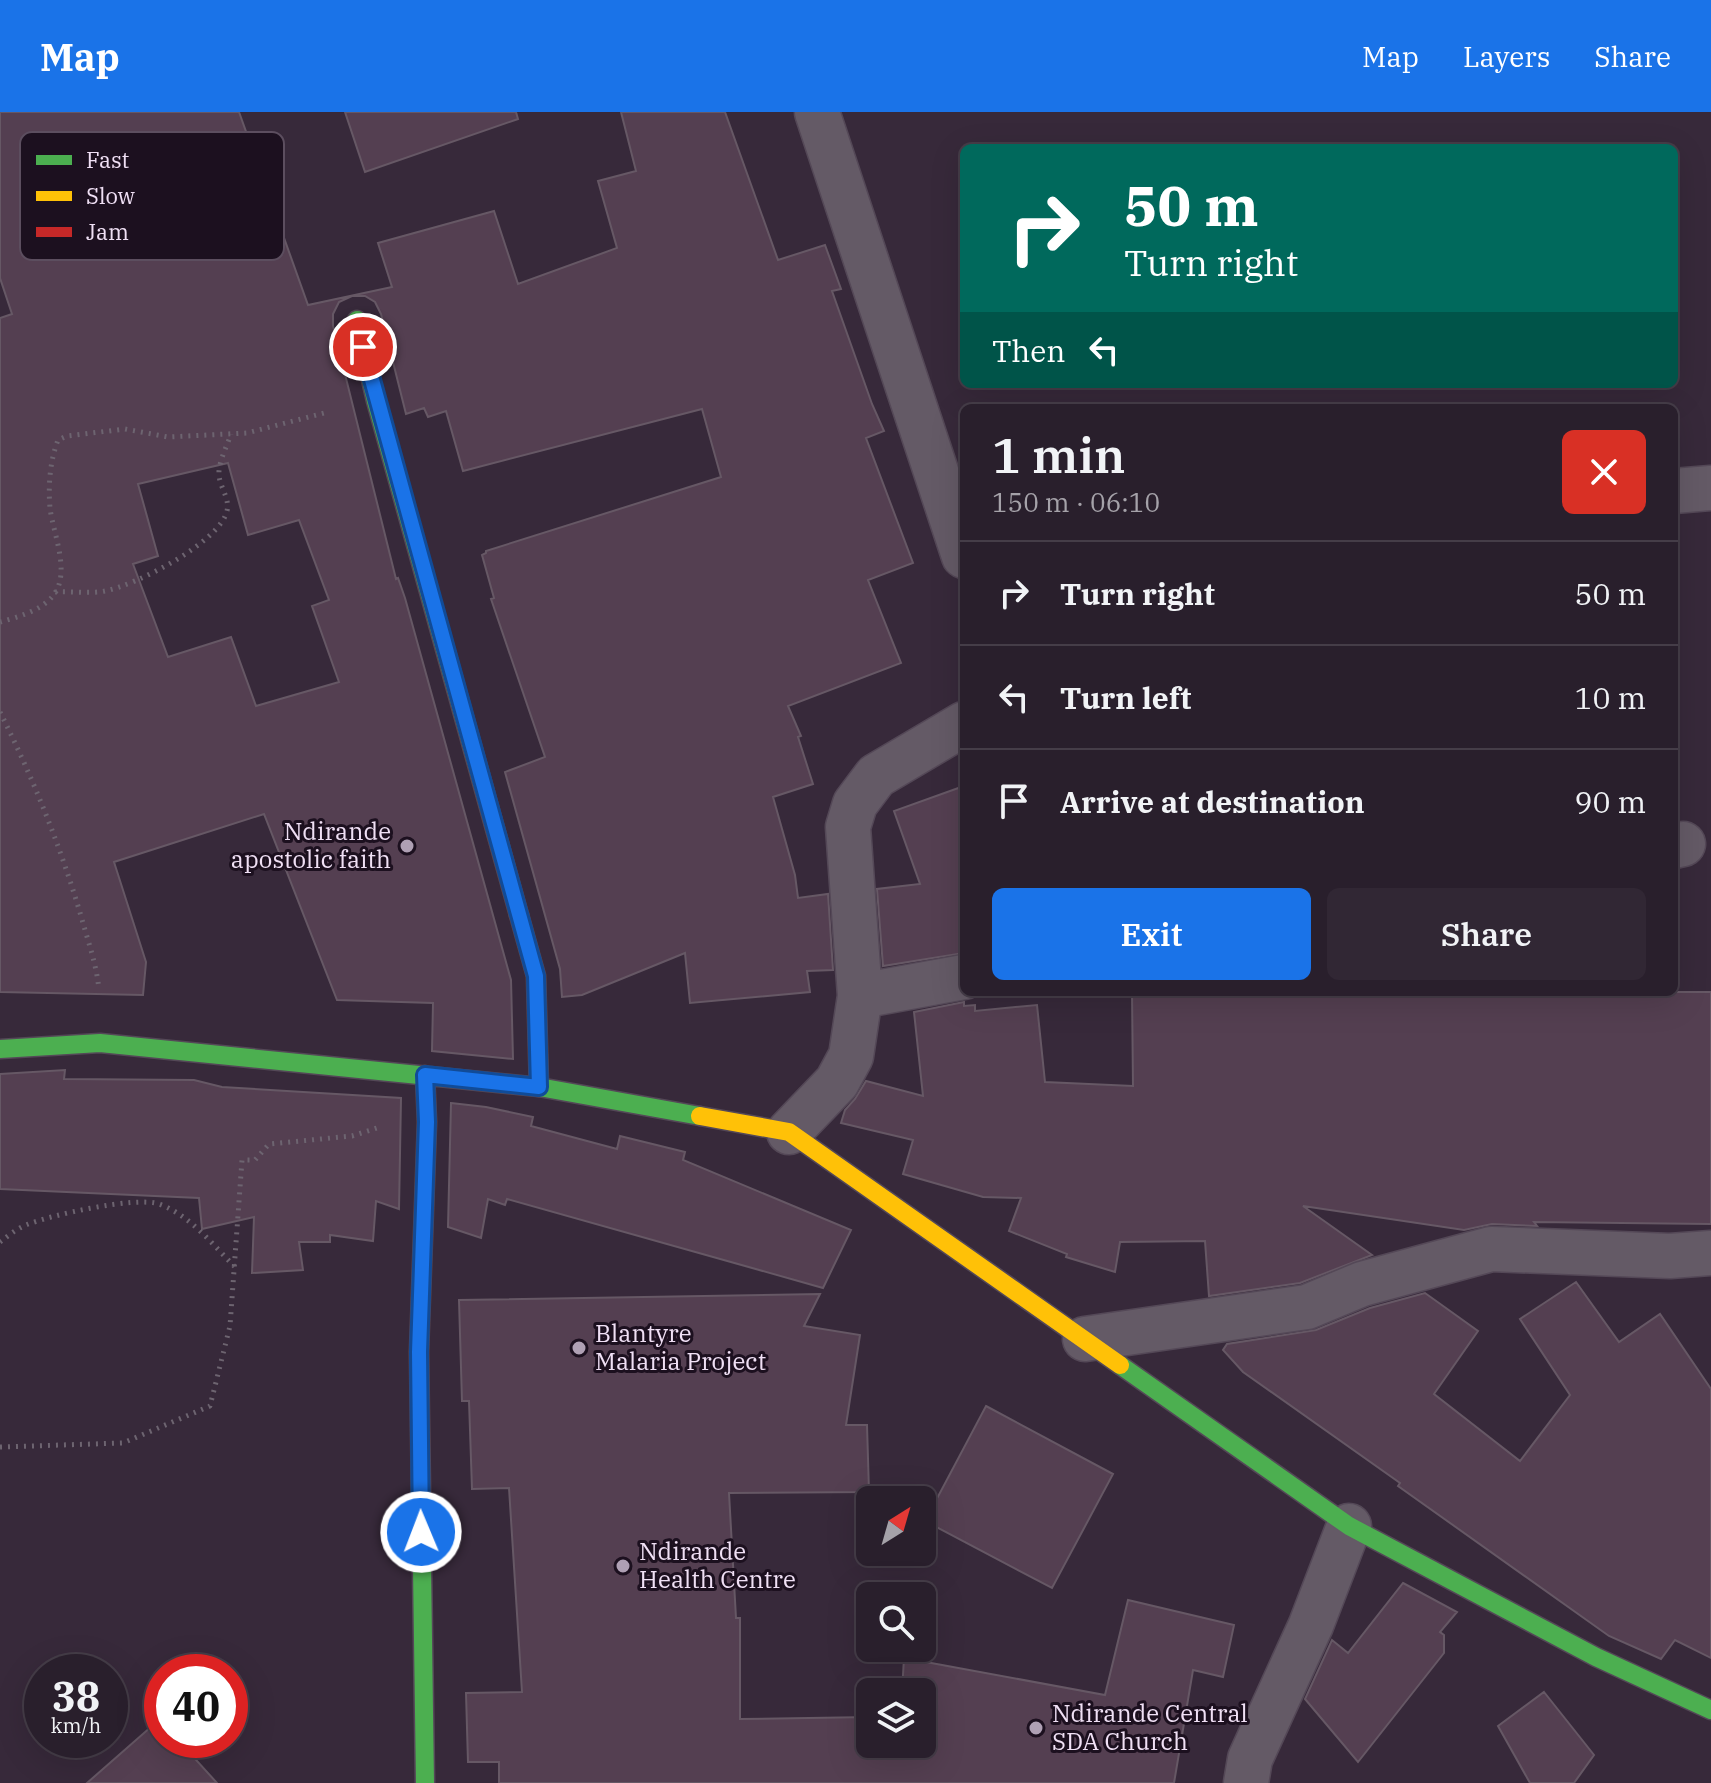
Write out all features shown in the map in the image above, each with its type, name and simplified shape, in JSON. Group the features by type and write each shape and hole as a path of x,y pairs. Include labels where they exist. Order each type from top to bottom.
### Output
{"street":[{"path":"817,112 960,544"},
{"path":"357,320 376,401 536,976 539,1087"},
{"path":"1678,491 1711,488"},
{"path":"789,1132 837,1082 851,1056 860,996 848,827 855,804 876,776 960,726"},
{"path":"860,996 960,978"},
{"path":"0,1049 100,1043 425,1075 539,1087 789,1132 1349,1526 1596,1657 1711,1710"},
{"path":"425,1075 427,1122 419,1352 425,1783"},
{"path":"1085,1339 1307,1307 1362,1284 1491,1249 1670,1256 1711,1253"},
{"path":"1246,1783 1250,1759 1311,1625 1349,1526"}],"path":[{"path":"0,622 41,607 55,592 61,578 50,508 52,456 58,440 67,436 125,429 168,437 247,433 376,401"},
{"path":"55,592 102,592 146,578 205,540 226,515 228,503 218,474 231,434"},
{"path":"0,712 18,747 73,885 97,971 103,1019 100,1043"},
{"path":"0,1447 123,1443 210,1406 230,1326 242,1160 255,1160 269,1144 352,1136 375,1129 427,1122"},
{"path":"0,1242 22,1226 52,1215 124,1203 157,1203 181,1215 235,1268"}],"building":[{"path":"0,112 239,112 246,132 20,132 20,260 284,260 284,238 308,305 392,287 378,243 494,211 518,284 617,248 598,181 636,171 621,112 725,112 778,260 825,245 841,289 832,291 884,431 866,438 913,563 868,580 901,663 788,706 801,736 798,737 813,784 773,797 795,875 798,898 828,894 833,970 807,971 810,992 690,1003 685,953 582,995 562,997 560,969 505,772 545,757 491,599 494,598 482,555 486,551 721,477 702,409 463,471 446,411 428,417 424,408 406,414 381,314 375,302 365,296 352,296 339,302 333,314 333,326 396,579 405,598 511,980 513,1059 432,1051 433,1003 337,1000 264,814 114,862 146,962 143,995 0,992 0,318 12,314 0,278","holes":["228,463 248,535 299,520 329,600 312,606 339,682 256,706 231,637 168,657 133,564 158,556 138,484"]},
{"path":"345,112 516,112 518,119 365,172"},
{"path":"960,787 960,954 883,966 877,889 920,884 894,811"},
{"path":"1678,992 1711,992 1711,1224 1534,1222 1537,1226 1492,1224 1464,1230 1303,1206 1372,1255 1300,1283 1209,1296 1205,1241 1120,1242 1115,1272 1066,1257 1067,1254 1009,1231 1021,1198 983,1197 903,1174 913,1140 841,1123 845,1110 866,1081 923,1096 914,1012 964,1002 964,1006 975,1005 975,1011 1037,1005 1045,1082 1133,1086 1132,996 1678,996"},
{"path":"65,1070 64,1079 194,1080 222,1087 401,1098 399,1209 376,1201 373,1241 330,1235 330,1242 299,1242 303,1270 252,1273 254,1217 202,1229 199,1198 0,1189 0,1074"},
{"path":"451,1103 533,1117 531,1126 617,1149 620,1136 685,1152 683,1160 851,1230 823,1288 507,1199 505,1205 488,1199 481,1238 448,1227"},
{"path":"1576,1282 1619,1342 1660,1314 1711,1389 1711,1658 1675,1640 1661,1659 1609,1636 1243,1372 1223,1350 1227,1344 1316,1330 1370,1308 1425,1293 1478,1331 1434,1394 1520,1461 1570,1395 1520,1319"},
{"path":"820,1294 804,1326 860,1335 846,1425 867,1425 869,1486 856,1486 856,1492 729,1493 736,1618 740,1618 740,1719 856,1717 856,1758 936,1758 936,1678 903,1678 904,1662 926,1662 1105,1695 1128,1600 1234,1625 1223,1677 1193,1670 1174,1783 499,1783 499,1762 468,1762 466,1693 522,1692 509,1488 472,1489 469,1401 462,1401 459,1300"},
{"path":"986,1406 1113,1474 1052,1588 936,1527 936,1500"},
{"path":"1403,1583 1457,1612 1440,1632 1444,1635 1444,1653 1358,1762 1305,1699 1332,1640 1348,1653"},
{"path":"1544,1692 1594,1755 1574,1783 1530,1783 1498,1726"},
{"path":"144,1733 144,1758 194,1758 217,1783 87,1783 116,1758 128,1758 128,1747"}],"traffic: fast":[{"path":"357,320 376,401 519,915"},
{"path":"0,1049 100,1043 539,1087 700,1116"},
{"path":"425,1075 427,1122 419,1352 425,1783"},
{"path":"1120,1365 1349,1526 1596,1657 1711,1710"}],"traffic: slow":[{"path":"700,1116 789,1132 1120,1365"}],"traffic: jam":[{"path":"519,915 536,976 539,1087"}],"place":[{"name":"Ndirande apostolic faith","path":"407,846"},
{"name":"Blantyre Malaria Project","path":"579,1348"},
{"name":"Ndirande Health Centre","path":"623,1566"},
{"name":"Ndirande Central SDA Church","path":"1036,1728"}],"route":[{"path":"363,347 536,976 539,1087 425,1075 427,1122 419,1352 421,1532"}]}
